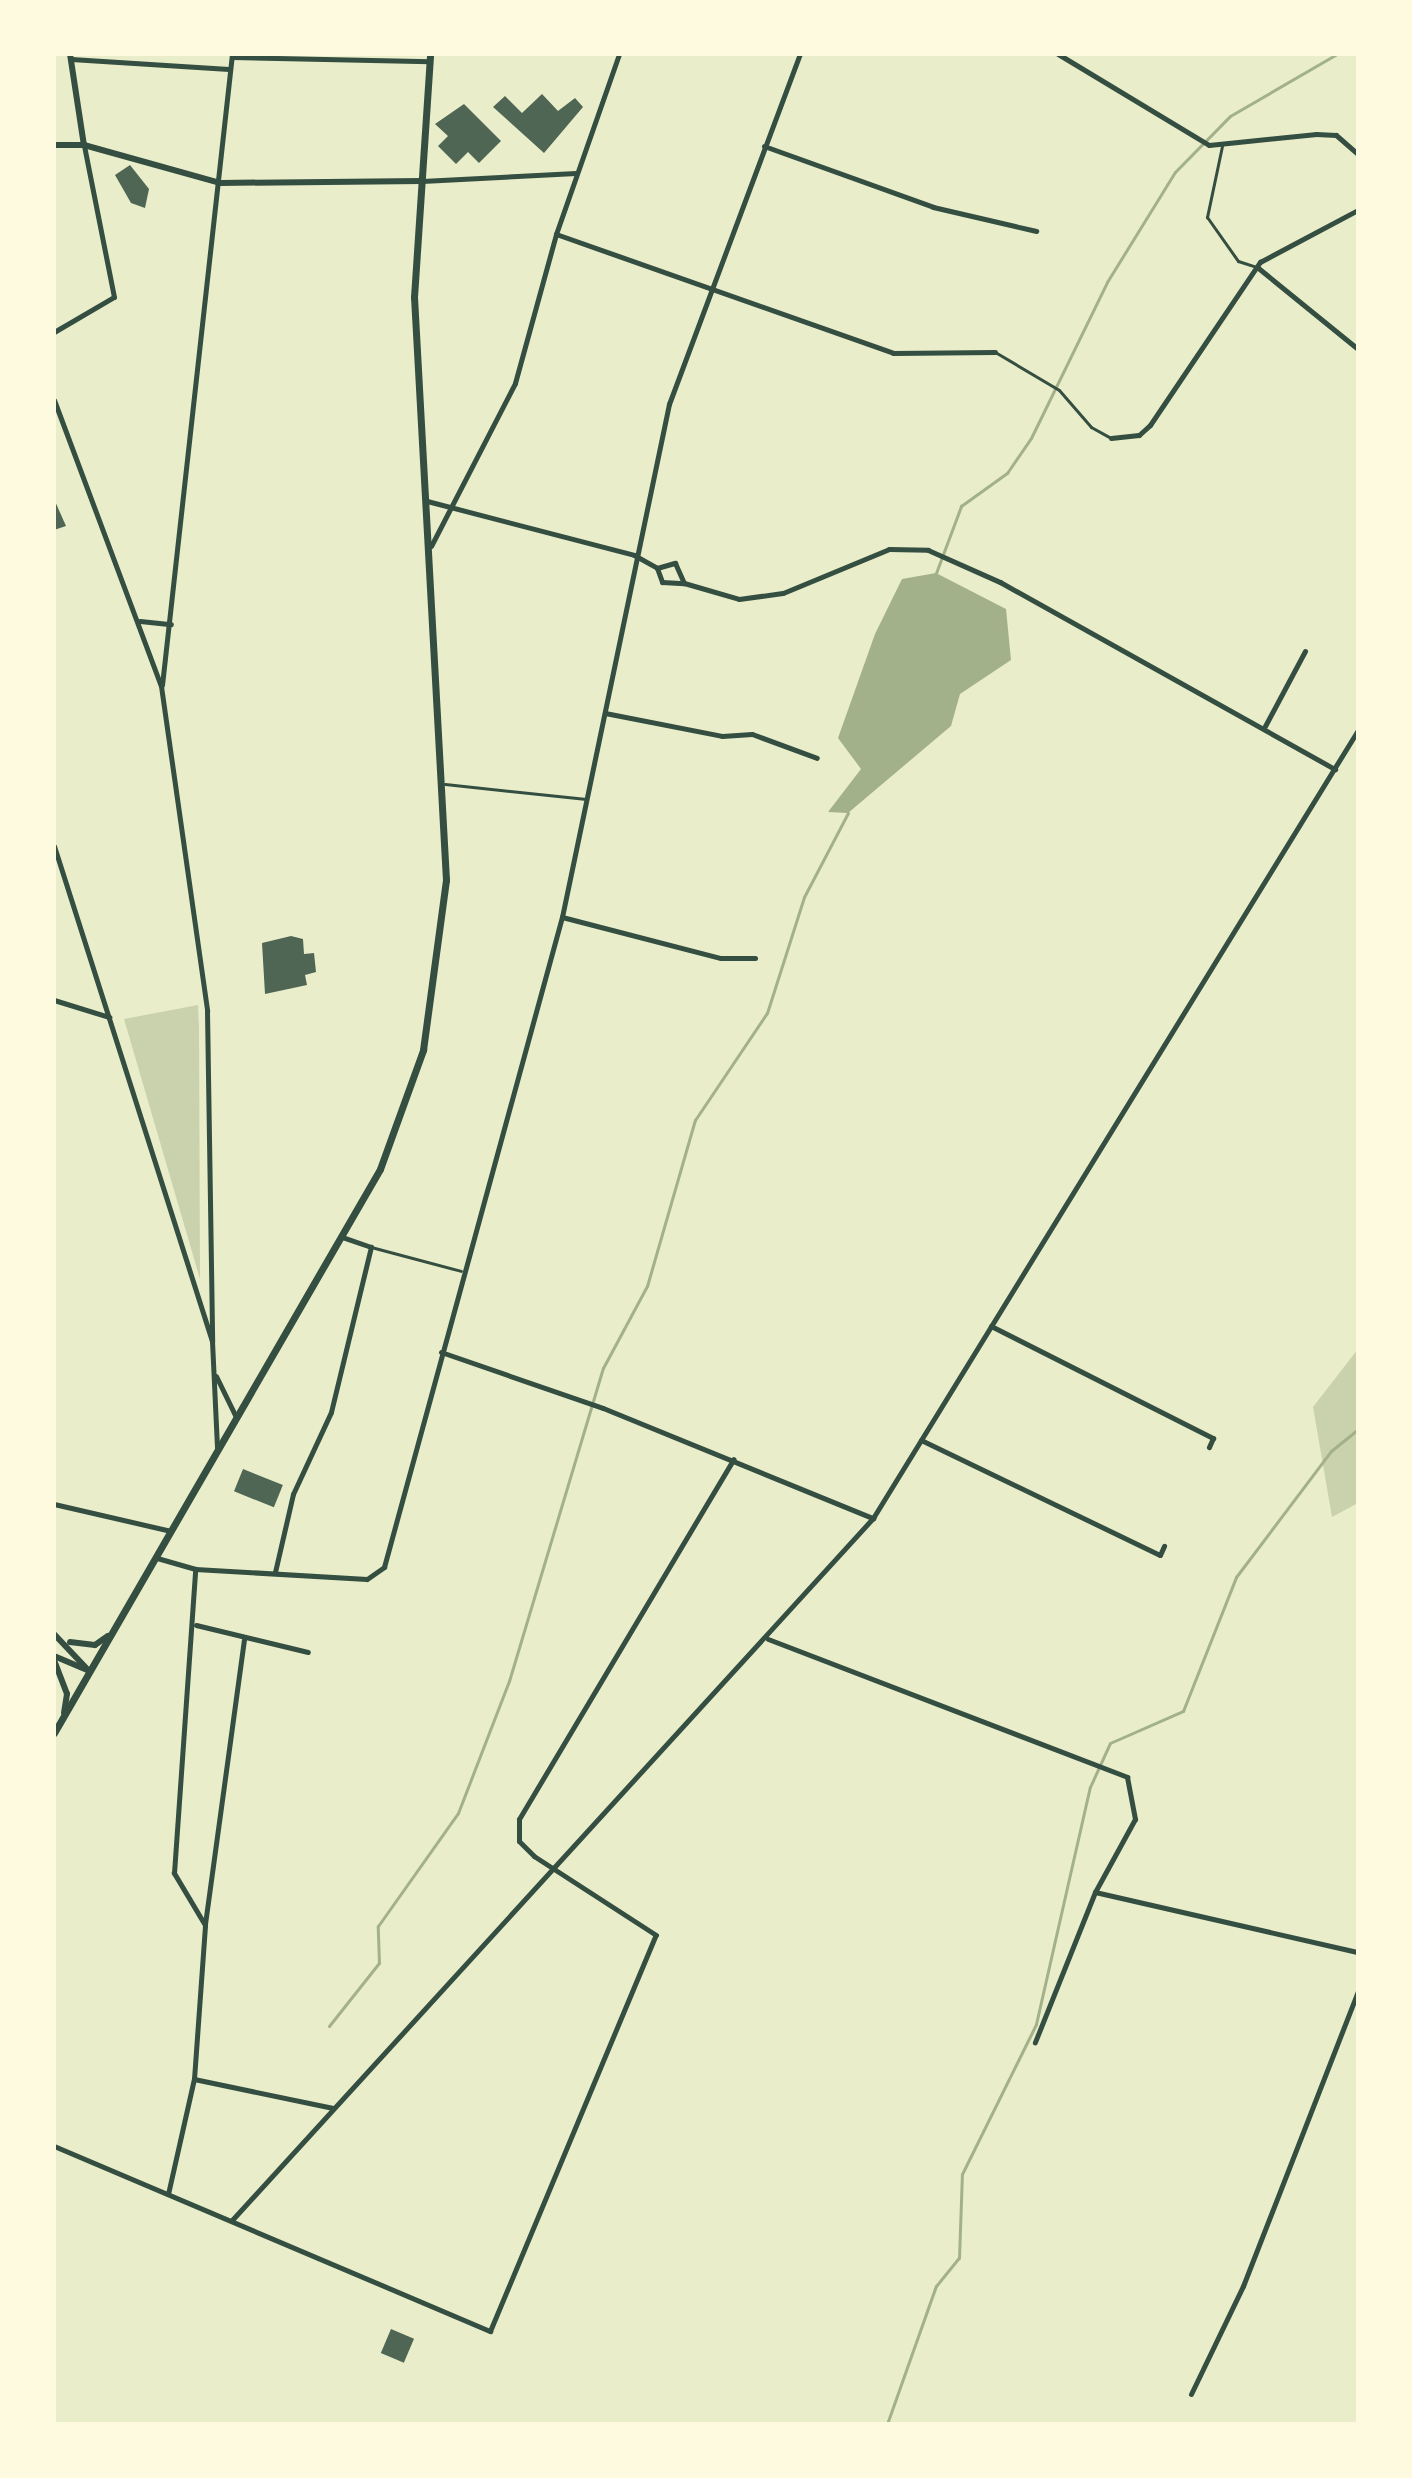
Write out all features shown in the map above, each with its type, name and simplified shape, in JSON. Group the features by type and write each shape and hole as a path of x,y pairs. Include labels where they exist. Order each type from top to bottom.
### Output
{"main road":[{"path":"70,56 84,145"},
{"path":"54,1733 380,1169 423,1050 444,927 445,784 414,297 430,58"},
{"path":"54,145 84,145 220,183 422,181"},
{"path":"54,1634 69,1642 95,1645 115,1632"},
{"path":"69,1642 89,1671"},
{"path":"54,1658 89,1671"},
{"path":"54,1658 67,1694 64,1714"}],"street":[{"path":"431,546 515,383 556,234 619,54"},
{"path":"157,1558 195,1569 367,1579 384,1567 461,1271 562,917 634,555 669,404 709,288 800,54"},
{"path":"1058,54 1209,145 1316,134 1336,135 1358,154"},
{"path":"70,56 229,69"},
{"path":"161,686 171,624 232,56 430,58"},
{"path":"54,332 114,297 84,145"},
{"path":"764,146 933,207 1036,231"},
{"path":"1222,146 1207,217 1238,261 1257,267 1358,349"},
{"path":"422,181 576,173"},
{"path":"556,234 893,353 995,352 1059,390 1091,427 1111,438 1126,440 1150,425 1257,267 1358,210"},
{"path":"54,400 161,686 207,1011 212,1341 217,1451"},
{"path":"427,501 450,504 634,555 657,568 662,582 684,583 762,600 889,549 928,550 955,559 1265,726 1335,769"},
{"path":"657,568 675,563 684,583"},
{"path":"139,621 171,624"},
{"path":"1265,726 1305,651"},
{"path":"605,713 722,736 752,734 817,758"},
{"path":"232,2220 768,1639 873,1518 1358,730"},
{"path":"445,784 586,799"},
{"path":"54,846 212,1341"},
{"path":"562,917 721,958 755,958"},
{"path":"54,1000 109,1017"},
{"path":"342,1237 461,1271"},
{"path":"275,1572 288,1506 331,1412 371,1247"},
{"path":"991,1326 1213,1438 1209,1447"},
{"path":"441,1352 603,1408 873,1518"},
{"path":"214,1374 236,1418"},
{"path":"921,1440 1160,1555 1164,1546"},
{"path":"54,2146 490,2331 655,1941 652,1926 555,1869 519,1841 523,1808 734,1459"},
{"path":"54,1504 172,1531"},
{"path":"195,1569 196,1625 174,1873 205,1925"},
{"path":"196,1625 244,1640 308,1652"},
{"path":"768,1639 1127,1777 1137,1804 1095,1892 1035,2042"},
{"path":"168,2194 194,2079 205,1925 244,1640"},
{"path":"1095,1892 1358,1952"},
{"path":"1191,2394 1243,2286 1358,1991"},
{"path":"194,2079 333,2108"}],"shaded area":[{"path":"936,573 1006,609 1011,660 960,694 951,726 848,813 828,812 861,769 838,738 875,634 902,579"},
{"path":"198,1005 199,1028 200,1279 124,1019"},
{"path":"1358,1349 1358,1503 1332,1517 1313,1407"}],"building":[{"path":"542,94 558,111 575,98 583,107 544,153 493,107 505,96 522,113"},
{"path":"464,104 501,141 479,163 468,152 456,164 438,146 448,136 435,124"},
{"path":"130,165 149,189 145,208 131,203 115,175"},
{"path":"54,499 66,526 54,530"},
{"path":"291,936 303,939 304,954 314,953 316,972 305,975 307,985 265,994 262,943"},
{"path":"243,1469 283,1485 274,1507 234,1491"},
{"path":"391,2329 414,2339 404,2363 381,2353"}],"waterway":[{"path":"936,573 961,506 1007,473 1031,438 1107,282 1175,172 1230,116 1337,54"},
{"path":"329,2026 379,1963 378,1926 458,1813 509,1681 603,1368 647,1286 695,1120 767,1013 804,897 848,813"},
{"path":"887,2424 936,2286 959,2258 962,2174 1036,2024 1090,1787 1110,1743 1183,1711 1236,1577 1331,1451 1358,1429"}]}
